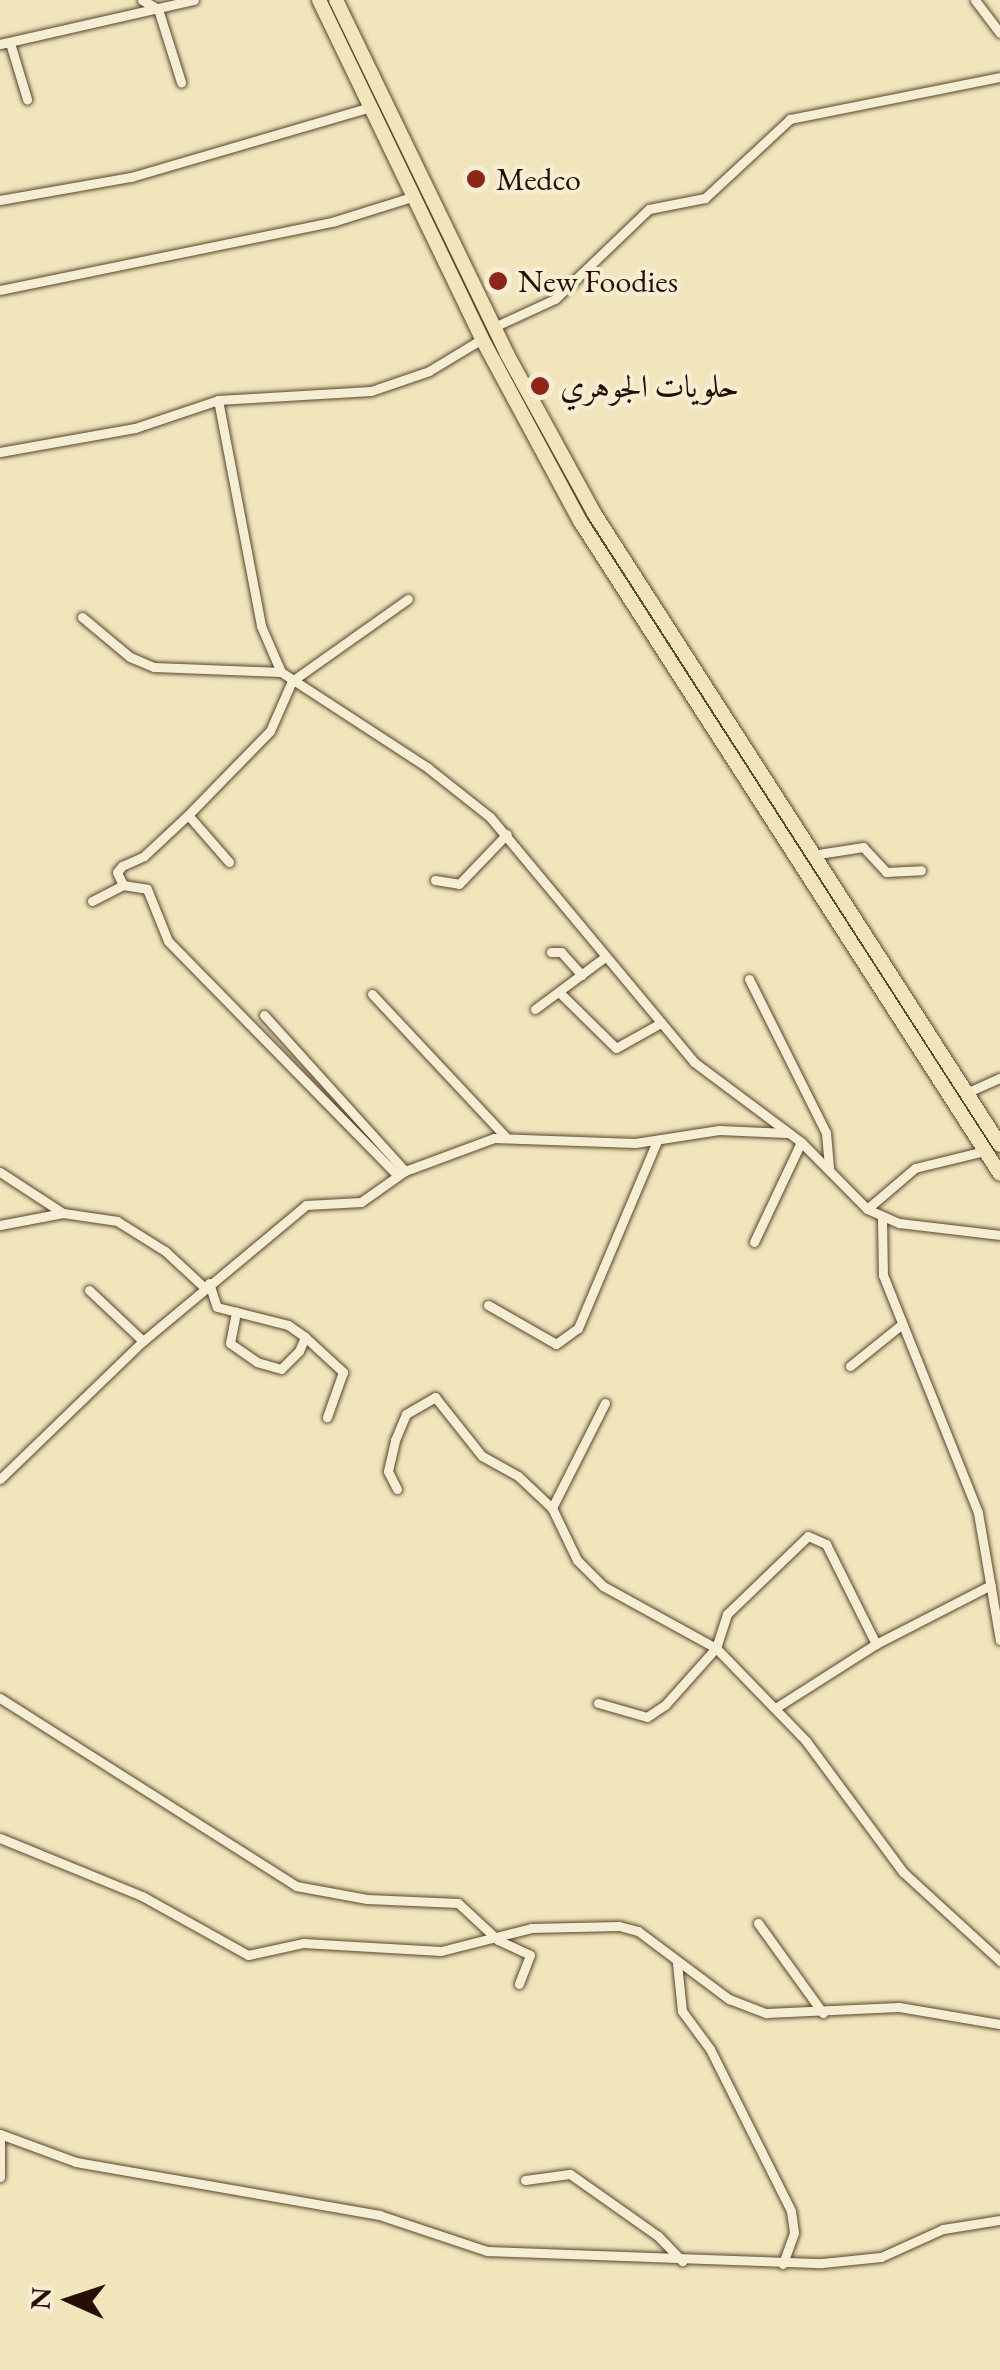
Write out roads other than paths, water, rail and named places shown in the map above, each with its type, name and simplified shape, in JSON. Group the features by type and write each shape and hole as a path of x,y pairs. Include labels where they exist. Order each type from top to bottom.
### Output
{"highway":[{"path":"319,0 482,339 634,610 1000,1174"},
{"path":"336,0 494,328 647,602 1000,1145"},
{"path":"457,288 472,281"}],"street":[{"path":"142,0 158,10 180,82"},
{"path":"27,99 5,44 194,0"},
{"path":"976,0 1000,34"},
{"path":"86,24 92,37"},
{"path":"494,328 555,299 649,209 705,198 790,119 1000,77"},
{"path":"0,200 150,172 370,108"},
{"path":"0,290 335,222 412,197"},
{"path":"0,452 135,428 218,400 371,391 429,371 482,339"},
{"path":"218,400 260,626 281,672 428,768 508,834 659,1024 694,1062 790,1133 867,1209 882,1219 1000,1235"},
{"path":"123,884 117,872 122,866 144,856 270,731 292,682 408,600"},
{"path":"82,617 130,657 154,667 281,672"},
{"path":"188,815 229,862"},
{"path":"435,880 459,884 508,834"},
{"path":"812,855 863,847 886,872 920,870"},
{"path":"92,900 123,884 148,889 168,941 401,1173"},
{"path":"551,952 561,952 582,976"},
{"path":"535,1010 605,957"},
{"path":"749,979 826,1133 829,1168"},
{"path":"560,993 616,1048 659,1024"},
{"path":"372,994 505,1136"},
{"path":"264,1015 401,1173"},
{"path":"966,1093 1000,1078"},
{"path":"0,1479 143,1341 306,1205 362,1202 401,1173 505,1136 658,1141 718,1130 790,1133"},
{"path":"488,1305 556,1344 578,1328 658,1141"},
{"path":"754,1242 800,1142"},
{"path":"867,1209 915,1168 985,1151"},
{"path":"0,1172 63,1213"},
{"path":"0,1225 63,1213 117,1221 165,1251 207,1286 217,1307 288,1325 343,1372 327,1416"},
{"path":"882,1219 883,1276 978,1512 1000,1640"},
{"path":"89,1290 143,1341"},
{"path":"236,1312 230,1343 257,1362 281,1370 305,1337"},
{"path":"850,1366 902,1324"},
{"path":"397,1488 388,1471 395,1440 406,1414 435,1397 482,1456 518,1476 552,1508 589,1575 716,1648 778,1707 866,1814 903,1872 1000,1960"},
{"path":"552,1508 604,1403"},
{"path":"598,1703 647,1717 716,1648 727,1614 755,1582 814,1535 826,1544 876,1644"},
{"path":"778,1707 876,1644 991,1584"},
{"path":"0,1698 296,1886 367,1899 458,1903 481,1917 498,1940 530,1955 519,1984"},
{"path":"0,1838 142,1896 248,1955 303,1943 441,1950 498,1940 531,1928 625,1926 728,1998 766,2013 900,2007 1000,2024"},
{"path":"758,1924 823,2013"},
{"path":"677,1962 682,2011 710,2049 791,2210 794,2232 783,2264"},
{"path":"0,2176 0,2134 76,2162 379,2215 484,2251 682,2262 783,2264 881,2256 944,2229 1000,2220"},
{"path":"525,2180 570,2174 658,2236 682,2262"}],"place":[{"name":"Medco","path":"476,179"},
{"name":"New Foodies","path":"498,281"},
{"name":"حلويات الجوهري","path":"540,386"}]}
